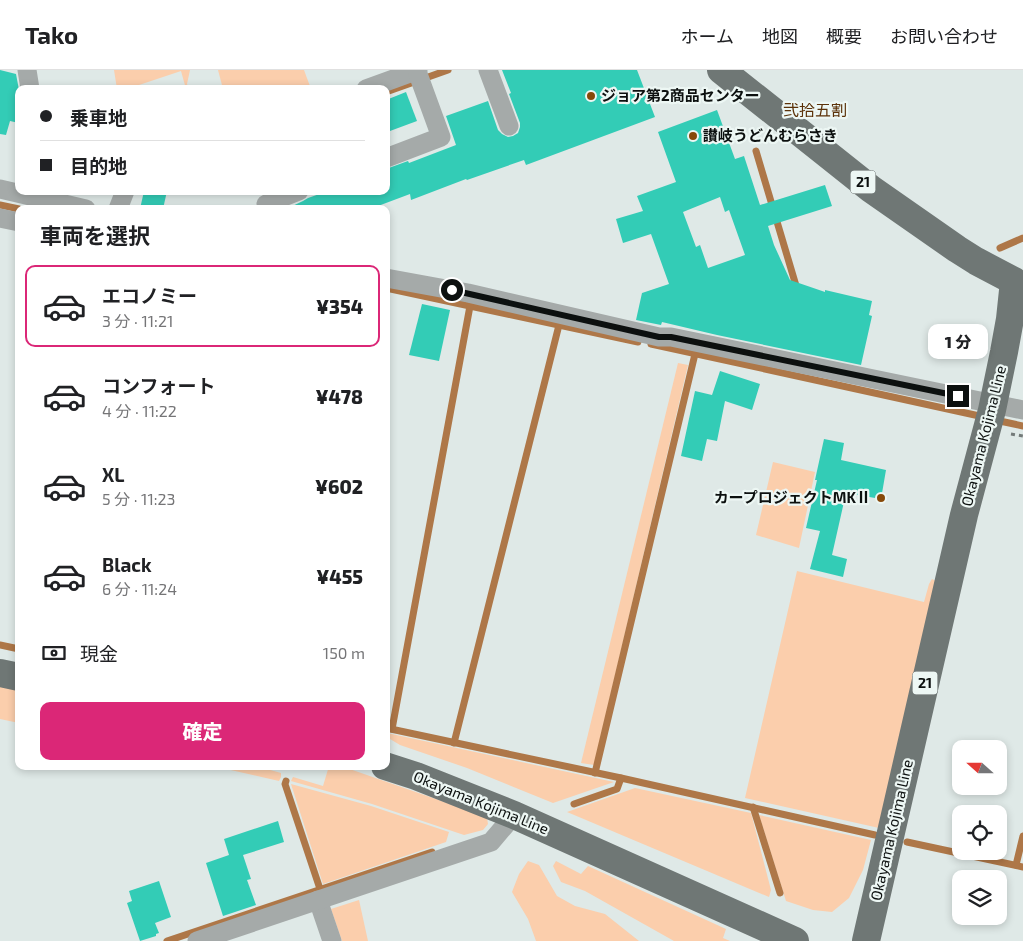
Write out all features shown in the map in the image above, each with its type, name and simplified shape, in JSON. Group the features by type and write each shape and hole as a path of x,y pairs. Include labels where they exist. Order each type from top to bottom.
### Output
{"main road":[{"name":"Okayama Kojima Line","path":"721,70 871,188 957,249 1014,281 1010,319 991,413 964,515 866,941"},
{"path":"0,673 15,676"},
{"name":"Okayama Kojima Line","path":"390,768 514,815 795,941"}],"street":[{"path":"27,70 29,85"},
{"path":"488,70 509,126"},
{"path":"382,85 419,76 441,137 390,156"},
{"path":"0,189 15,191"},
{"path":"47,195 75,205"},
{"path":"266,205 288,195"},
{"path":"0,218 15,221"},
{"path":"390,279 468,293 659,337 671,337 991,413 1023,410"},
{"path":"197,941 491,842 514,815"},
{"path":"318,900 332,941"}],"shaded area":[{"path":"114,70 190,70 187,85 185,85 181,71 139,85 116,85"},
{"path":"218,70 304,70 310,85 222,85"},
{"path":"678,363 688,365 594,765 581,763"},
{"path":"773,462 815,472 799,548 756,535"},
{"path":"797,571 924,602 929,584 932,579 936,581 879,828 745,798"},
{"path":"0,686 15,689 15,722 0,719"},
{"path":"390,734 614,782 553,803 467,768 400,745 390,739"},
{"path":"231,770 270,770 281,773 279,781"},
{"path":"328,770 352,770 479,814 487,818 488,824 483,830 464,835 372,804 291,781 293,777 323,786"},
{"path":"291,784 371,806 449,832 446,842 323,884"},
{"path":"635,788 751,813 771,890 769,897 567,812"},
{"path":"759,815 871,840 863,870 849,898 832,912 813,910 786,901"},
{"path":"528,861 539,865 557,896 575,906 605,914 639,941 536,941 528,919 512,892 519,874"},
{"path":"556,861 581,874 588,866 726,929 723,938 730,941 674,941 585,891 561,882 553,866"},
{"path":"359,900 368,941 342,941 331,909"}],"building":[{"path":"0,70 16,74 18,85 15,85 15,122 10,121 6,135 0,134"},
{"path":"502,70 637,70 655,117 526,165 524,160 411,200 410,194 381,205 294,205 317,195 390,195 390,168 408,161 409,163 456,145 446,116 488,101 498,130 508,137 513,136 518,133 520,123 509,94 511,93"},
{"path":"406,92 417,121 390,131 390,98"},
{"path":"717,110 735,159 744,156 760,205 825,185 832,206 768,226 774,245 790,280 825,292 825,290 872,301 869,315 872,316 861,365 662,322 661,325 636,320 642,293 669,284 651,234 623,243 616,219 643,211 637,196 676,182 658,132","holes":["720,197 725,212 729,210 745,255 708,268 700,245 696,247 683,212"]},
{"path":"143,195 166,195 164,205 141,205"},
{"path":"422,304 450,310 439,361 409,355"},
{"path":"720,371 760,384 752,410 725,401 717,441 707,439 702,461 681,456 695,391 712,395"},
{"path":"824,439 844,443 841,460 886,470 881,499 846,493 832,555 847,559 843,577 810,569 820,531 806,528"},
{"path":"278,821 284,842 243,855 251,879 247,880 256,905 223,916 206,863 229,855 224,839"},
{"path":"159,881 171,917 155,923 159,933 156,936 140,941 127,903 132,901 129,891"}],"waterway":[{"path":"390,91 448,70"},
{"path":"756,151 797,289"},
{"path":"0,205 15,208"},
{"path":"1000,248 1023,238"},
{"path":"390,289 638,342"},
{"path":"392,729 470,306"},
{"path":"454,743 559,325"},
{"path":"651,344 984,417"},
{"path":"595,773 695,354"},
{"path":"995,420 1023,426"},
{"path":"0,645 15,648"},
{"path":"390,729 875,835"},
{"path":"574,804 617,789 621,778"},
{"path":"286,781 285,784 321,892"},
{"path":"753,807 780,893"},
{"path":"1016,865 1023,836"},
{"path":"907,842 1023,867"},
{"path":"167,941 432,852"}],"place":[{"name":"ジョア第2商品センター","path":"591,96"},
{"name":"讃岐うどんむらさき","path":"693,136"},
{"name":"カープロジェクトMKⅡ","path":"881,498"}],"district":[{"name":"弐拾五割","path":"815,110"}],"route":[{"path":"452,290 659,337 671,337 958,396"}]}
